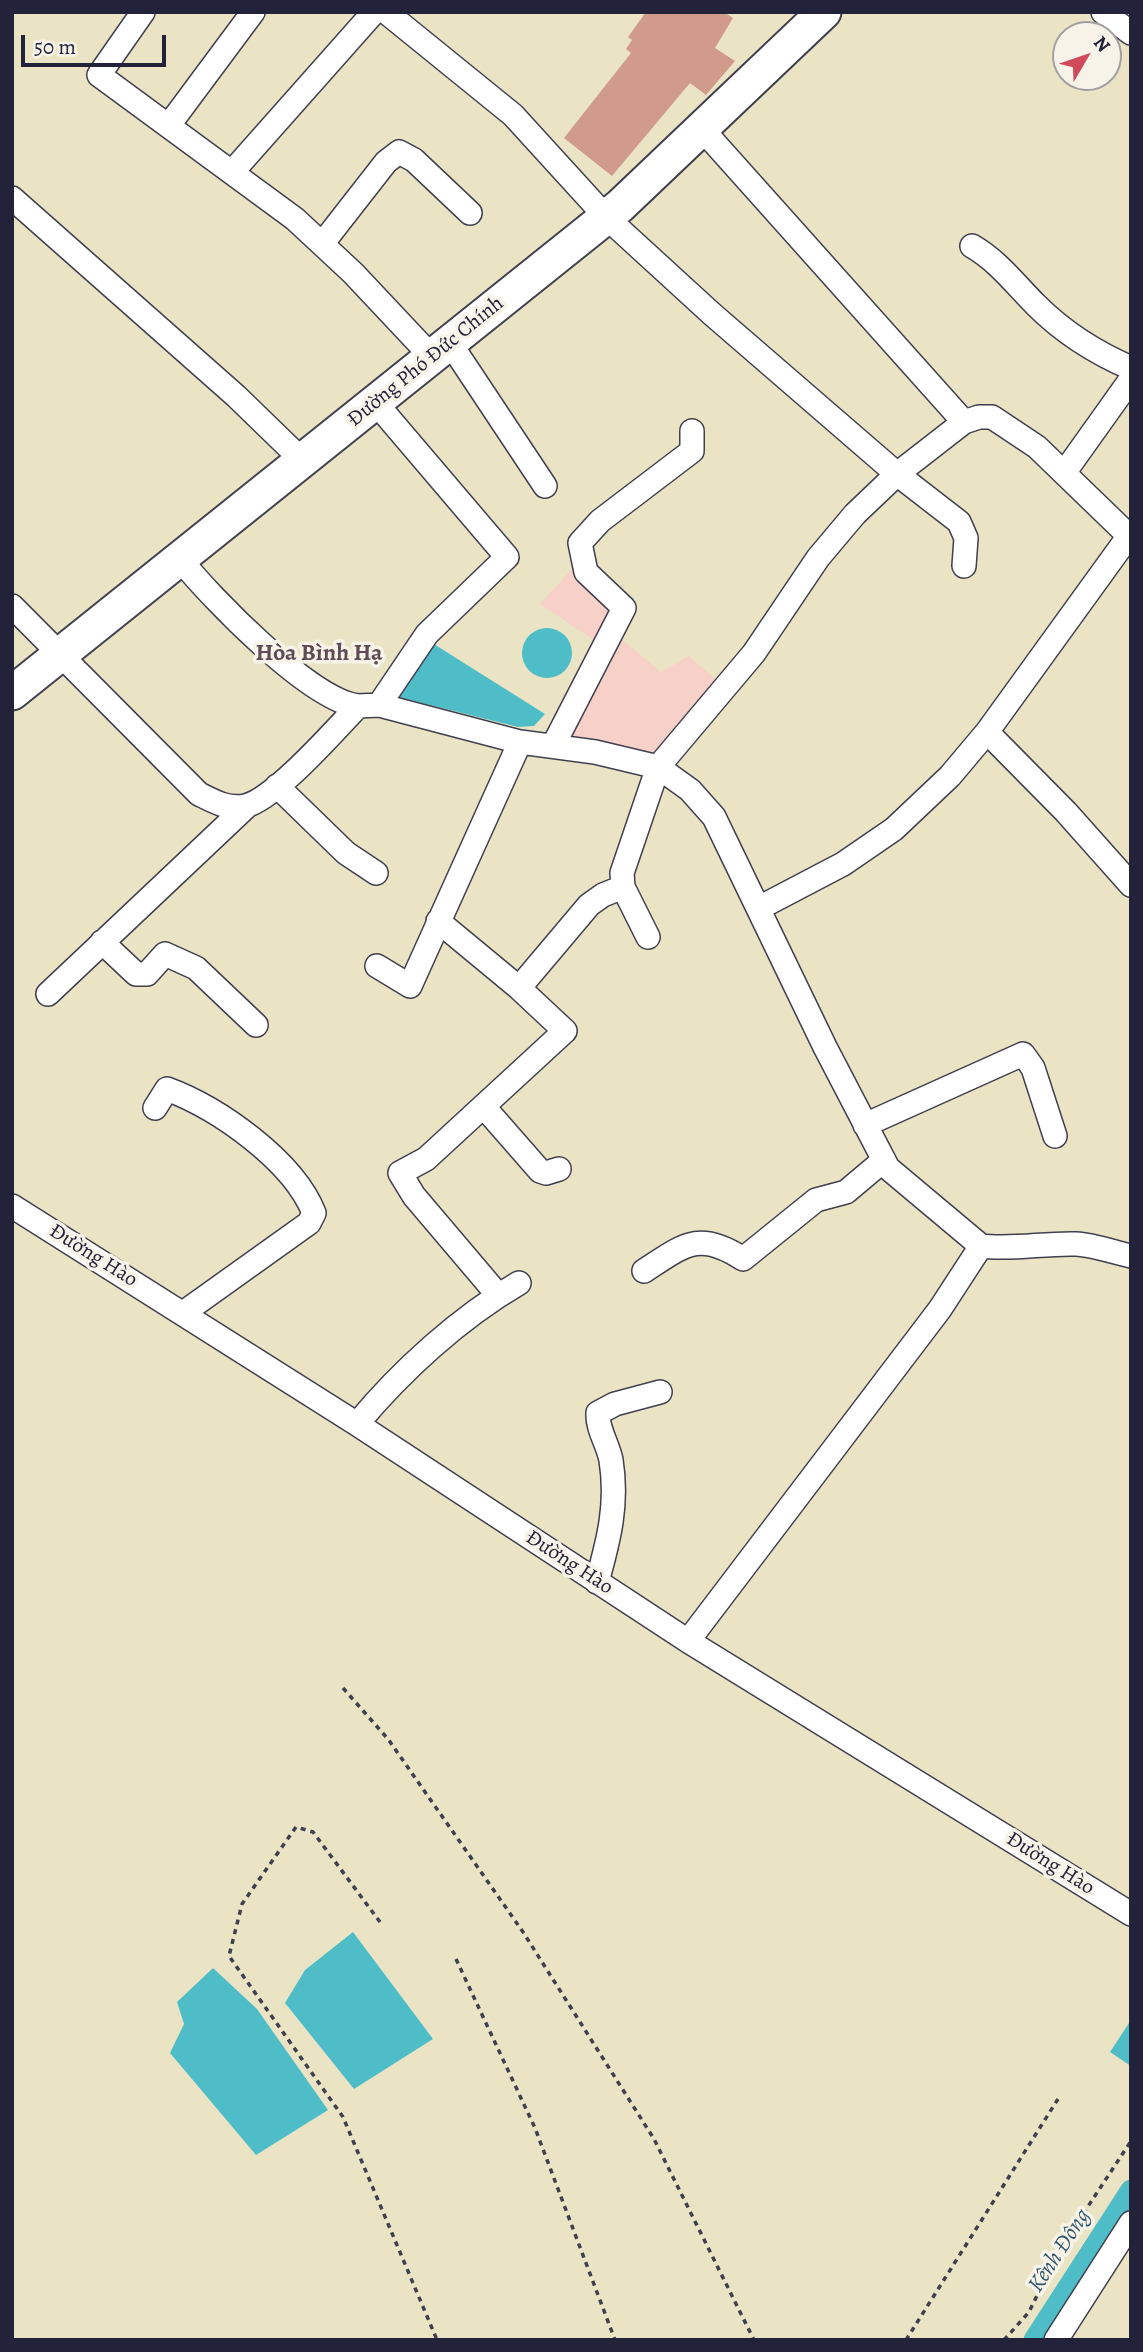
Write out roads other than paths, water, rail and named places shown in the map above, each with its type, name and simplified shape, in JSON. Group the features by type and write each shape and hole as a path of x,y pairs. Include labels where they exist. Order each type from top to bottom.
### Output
{"main road":[{"name":"Đường Phó Đức Chính","path":"12,693 607,217 824,12"}],"street":[{"path":"143,12 99,75 233,171 322,244 441,350 545,486"},
{"path":"169,125 253,12"},
{"path":"233,171 374,12"},
{"path":"386,12 513,115 607,217 712,314 897,474 959,522 966,538 964,565"},
{"path":"1103,12 1131,33"},
{"path":"702,129 964,422"},
{"path":"322,244 386,162 399,152 414,160 470,213"},
{"path":"12,198 236,397 303,461"},
{"path":"972,246 988,255 1052,319 1100,354 1131,368"},
{"path":"1064,473 1131,379"},
{"path":"48,994 247,806 277,786 368,706 427,634 506,557 375,402"},
{"path":"648,937 623,887 622,873 648,803 658,767 754,653 818,558 855,514 897,474 964,422 979,417 992,417 1037,447 1129,534 987,732 950,776 894,829 843,864 759,908"},
{"path":"553,746 624,608 586,572 580,543 600,521 692,451 692,431"},
{"path":"180,559 230,617 268,649 344,704 368,706 520,742 658,767 690,790 714,817 888,1168 981,1246 1000,1248 1079,1244 1131,1256"},
{"path":"12,606 199,794 225,807 247,806"},
{"path":"987,732 1066,811 1131,885"},
{"path":"377,966 410,986 520,742"},
{"path":"277,786 346,853 376,873"},
{"path":"519,988 589,905 603,895 623,887"},
{"path":"438,921 519,988 565,1031 426,1159 400,1173 414,1196 498,1295"},
{"path":"102,942 135,974 147,974 165,954 195,968 257,1025"},
{"path":"865,1125 1023,1054 1033,1068 1055,1136"},
{"path":"155,1108 167,1088 219,1113 286,1171 308,1200 314,1213 309,1223 183,1313"},
{"path":"484,1107 540,1171 546,1173 559,1168"},
{"path":"644,1271 692,1243 710,1241 743,1259 816,1200 846,1192 884,1160"},
{"name":"Đường Hào","path":"12,1206 357,1424 688,1641 1131,1914"},
{"path":"688,1641 940,1309 981,1246"},
{"path":"357,1424 420,1361 498,1295 519,1283"},
{"path":"597,1582 611,1533 615,1504 611,1461 598,1413 615,1404 660,1392"},
{"path":"1056,2340 1131,2223"}],"water":[{"path":"547,628 565,635 572,653 565,671 547,678 529,671 522,653 529,635"},
{"path":"429,641 545,714 534,726 518,727 394,696"},
{"path":"353,1932 433,2039 354,2089 285,2003 305,1970"},
{"path":"213,1968 257,2009 328,2110 256,2155 170,2053 184,2024 177,2002"},
{"path":"1131,2020 1131,2066 1110,2052"}],"waterway":[{"name":"Kênh Đông","path":"1034,2340 1131,2190"}],"district":[{"name":"Hòa Bình Hạ","path":"319,654"}]}
